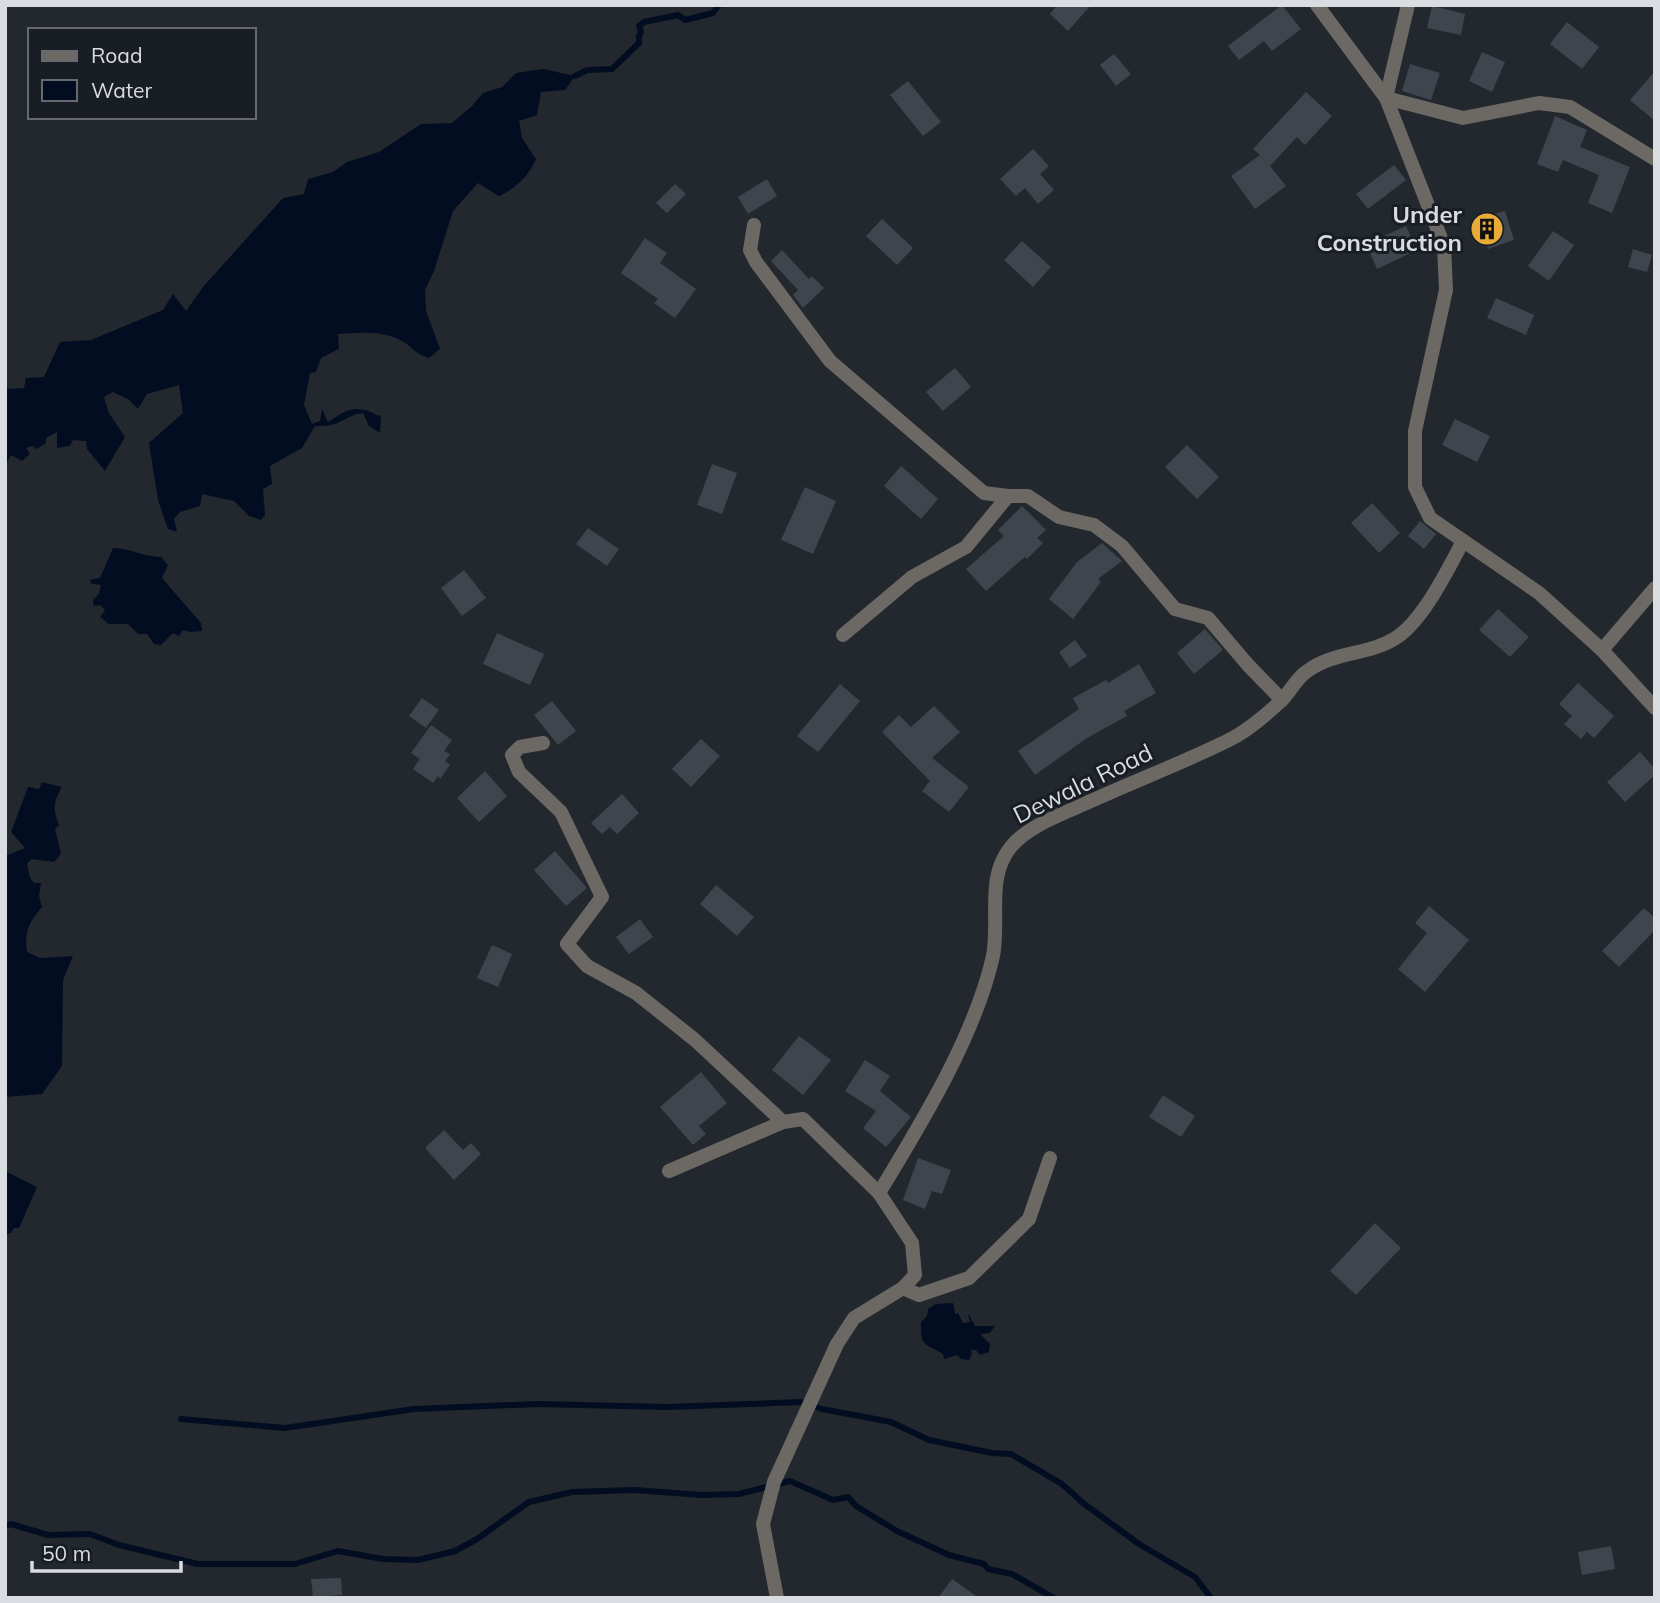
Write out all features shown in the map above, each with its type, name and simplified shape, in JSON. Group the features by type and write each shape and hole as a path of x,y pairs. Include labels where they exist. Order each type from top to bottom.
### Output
{"street":[{"path":"1317,5 1386,98 1444,246 1446,290 1415,432 1415,487 1430,518 1539,593 1602,650 1655,708"},
{"path":"1386,98 1408,5"},
{"path":"1386,98 1463,118 1539,103 1570,107 1655,159"},
{"path":"754,225 750,250 756,262 830,361 984,493 1028,496 1059,517 1094,525 1122,546 1175,609 1208,618 1248,665 1282,699"},
{"path":"843,635 912,577 966,547 1008,496"},
{"name":"Dewala Road","path":"879,1193 909,1144 972,1024 994,947 995,886 999,867 1009,848 1029,832 1063,814 1229,740 1282,699 1304,673 1332,657 1394,639 1409,626 1436,592 1463,541"},
{"path":"1602,650 1655,588"},
{"path":"543,743 520,747 512,755 519,772 561,812 602,897 567,944 587,966 636,993 695,1040 782,1122"},
{"path":"669,1171 782,1122 803,1119 879,1193 912,1243 915,1275 903,1288 854,1318 837,1344 774,1482 763,1524 777,1598"},
{"path":"903,1288 919,1294 970,1278 1029,1219 1050,1158"}],"water":[{"path":"543,69 575,76 565,90 541,92 537,115 519,121 522,138 536,159 529,171 516,186 499,196 478,183 453,211 434,271 425,290 426,311 440,349 429,358 393,337 369,333 338,334 339,349 321,358 316,372 310,373 304,405 312,424 320,421 322,409 328,422 345,412 359,409 381,416 380,433 369,426 363,413 334,424 315,426 302,448 270,466 272,484 263,489 265,515 261,520 249,516 234,501 202,494 200,506 180,512 174,519 177,532 168,529 158,500 149,443 183,413 179,385 147,394 138,409 128,399 113,392 104,397 109,413 125,437 105,471 87,449 86,441 73,440 70,446 57,448 57,432 46,438 46,443 37,449 32,446 26,448 30,454 22,461 11,455 5,466 7,389 24,388 26,378 44,377 60,342 91,340 163,310 173,294 186,311 203,287 283,198 304,194 308,179 333,172 347,162 379,152 421,124 452,123 483,93 502,87 516,73"},
{"path":"113,548 161,557 168,565 162,578 201,623 202,631 183,630 179,636 173,633 161,645 154,644 147,634 138,634 128,624 109,624 100,617 105,610 100,605 94,606 93,600 99,594 101,585 92,584 90,580 100,578"},
{"path":"42,782 62,787 55,806 59,825 55,829 61,854 54,862 31,859 27,864 30,878 34,883 41,883 39,896 42,907 28,928 26,945 27,952 40,958 73,956 63,980 62,1066 42,1094 5,1097 5,856 25,848 11,832 28,787 39,789"},
{"path":"5,1171 37,1187 19,1228 5,1234"},
{"path":"953,1303 955,1314 958,1313 963,1323 970,1322 969,1315 975,1326 995,1326 990,1333 980,1334 990,1344 989,1352 980,1355 976,1350 971,1350 969,1360 961,1359 957,1355 944,1359 943,1354 925,1343 921,1322 927,1316 928,1309 936,1304"}],"building":[{"path":"1057,5 1091,5 1068,31 1050,14"},
{"path":"1282,5 1301,29 1272,51 1264,41 1239,60 1228,46"},
{"path":"1432,6 1465,14 1461,35 1427,28"},
{"path":"1567,22 1599,47 1582,69 1550,44"},
{"path":"1482,52 1505,62 1492,92 1469,81"},
{"path":"1114,54 1131,74 1116,86 1100,65"},
{"path":"1410,64 1440,73 1431,100 1402,91"},
{"path":"1655,71 1655,121 1630,100"},
{"path":"908,81 941,122 923,136 890,95"},
{"path":"1306,92 1332,116 1305,145 1297,137 1270,166 1286,186 1255,209 1231,176 1260,155 1253,149"},
{"path":"1555,116 1587,130 1580,147 1630,167 1612,213 1588,203 1599,175 1563,160 1558,172 1537,164"},
{"path":"1033,149 1049,166 1040,174 1054,190 1038,204 1025,188 1016,196 1000,179"},
{"path":"1394,165 1406,180 1368,209 1356,194"},
{"path":"767,179 777,196 748,214 738,197"},
{"path":"675,184 686,194 667,213 656,203"},
{"name":"Under Construction","path":"1505,211 1514,240 1488,249 1479,218"},
{"path":"882,219 913,248 897,265 866,236"},
{"path":"1406,226 1417,250 1377,269 1366,244"},
{"path":"1553,231 1574,245 1549,281 1528,266"},
{"path":"645,238 667,253 660,263 696,289 675,318 654,303 658,299 621,273"},
{"path":"1022,241 1051,267 1033,287 1004,260"},
{"path":"1633,249 1652,255 1647,272 1628,267"},
{"path":"782,250 809,279 812,276 824,288 803,308 793,295 798,290 771,261"},
{"path":"1496,298 1534,315 1526,335 1487,318"},
{"path":"955,368 971,387 943,411 926,392"},
{"path":"1455,419 1490,436 1477,462 1442,445"},
{"path":"1187,445 1219,477 1197,499 1165,467"},
{"path":"712,464 737,473 722,514 697,505"},
{"path":"901,466 938,499 921,519 884,486"},
{"path":"805,487 836,501 813,554 781,540"},
{"path":"1372,503 1400,533 1379,553 1351,523"},
{"path":"1022,506 1046,530 1037,538 1043,543 986,591 966,569 1004,536 998,530"},
{"path":"1420,521 1436,534 1424,549 1408,536"},
{"path":"588,528 619,549 607,566 576,544"},
{"path":"1102,543 1122,561 1098,579 1101,582 1073,619 1049,599 1077,562"},
{"path":"464,570 486,598 462,616 441,588"},
{"path":"1498,609 1529,637 1510,657 1479,630"},
{"path":"1205,629 1223,650 1194,674 1177,653"},
{"path":"497,633 544,654 530,685 483,664"},
{"path":"1075,640 1087,656 1070,668 1059,652"},
{"path":"1139,664 1156,693 1124,711 1127,716 1087,738 1035,775 1018,751 1079,709 1073,698 1106,680 1108,683"},
{"path":"1578,683 1614,716 1594,738 1587,732 1581,739 1564,724 1572,716 1559,704"},
{"path":"840,684 860,701 818,752 797,736"},
{"path":"422,698 439,710 426,728 409,716"},
{"path":"552,701 576,731 558,745 534,715"},
{"path":"934,706 960,732 932,758 969,787 949,812 922,791 930,781 882,732 899,715 911,727"},
{"path":"431,725 452,740 444,751 450,754 445,761 450,765 440,779 438,776 433,783 413,769 420,759 411,753"},
{"path":"701,739 720,756 691,787 672,769"},
{"path":"1640,752 1655,769 1655,775 1625,802 1607,782"},
{"path":"485,771 507,796 479,822 457,798"},
{"path":"622,794 639,813 617,834 610,827 602,834 591,823"},
{"path":"555,851 587,888 566,906 534,870"},
{"path":"716,885 754,917 737,936 700,904"},
{"path":"1429,906 1469,940 1425,992 1398,969 1427,933 1415,923"},
{"path":"1644,908 1655,918 1655,930 1619,967 1602,951"},
{"path":"640,919 653,937 629,954 616,937"},
{"path":"492,945 512,954 498,987 477,978"},
{"path":"799,1036 831,1060 803,1095 772,1070"},
{"path":"865,1060 890,1076 880,1091 911,1117 886,1147 863,1128 876,1111 845,1091"},
{"path":"701,1072 727,1103 699,1126 706,1134 693,1145 660,1107"},
{"path":"1163,1095 1195,1116 1181,1137 1149,1117"},
{"path":"444,1130 463,1150 471,1143 481,1154 454,1180 425,1148"},
{"path":"918,1158 951,1170 942,1194 932,1191 925,1209 903,1200"},
{"path":"1375,1223 1401,1248 1356,1295 1330,1271"},
{"path":"1611,1546 1615,1569 1582,1575 1578,1552"},
{"path":"341,1578 342,1595 313,1597 311,1579"},
{"path":"952,1579 979,1598 938,1598"}],"waterway":[{"path":"575,76 587,70 612,69 639,43 639,26 644,22 678,15 685,20 713,13 719,5"},
{"path":"181,1419 285,1428 414,1409 537,1404 667,1407 801,1402 822,1409 891,1422 929,1440 992,1453 1011,1454 1062,1484 1139,1544 1195,1577 1211,1598"},
{"path":"5,1526 11,1524 48,1535 90,1534 119,1545 198,1564 295,1564 338,1551 383,1559 418,1560 455,1551 477,1539 529,1502 572,1492 634,1490 702,1495 739,1494 790,1481 833,1500 848,1497 856,1506 897,1531 949,1555 984,1564 988,1569 1012,1574 1054,1598"}],"place":[{"name":"Under Construction","path":"1487,229"}]}
